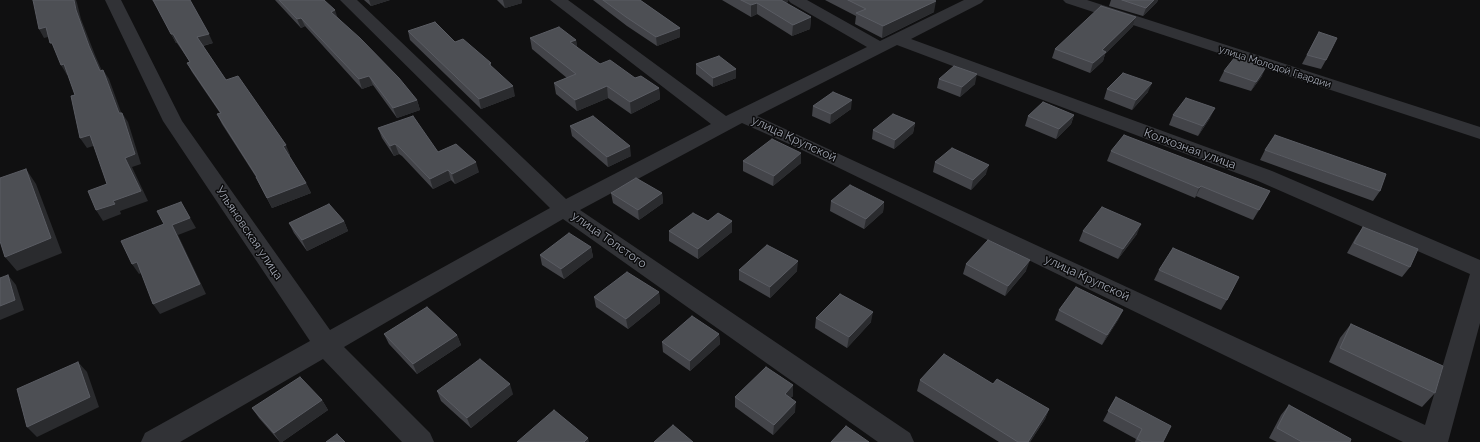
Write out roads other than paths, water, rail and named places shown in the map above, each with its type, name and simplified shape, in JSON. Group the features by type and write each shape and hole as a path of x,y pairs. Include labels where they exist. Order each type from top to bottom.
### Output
{"street":[{"name":"Ульяновская улица","path":"113,0 173,121 326,345 420,442"},
{"name":"улица Толстого","path":"348,0 564,209 900,442"},
{"name":"улица Крупской","path":"558,0 733,120 812,147 1431,442"},
{"name":"Колхозная улица","path":"796,0 887,43 1265,176 1480,269"},
{"path":"155,442 564,209 733,120 976,0"},
{"name":"улица Молодой Гвардии","path":"1071,0 1480,133"},
{"path":"1434,442 1480,278"}]}
